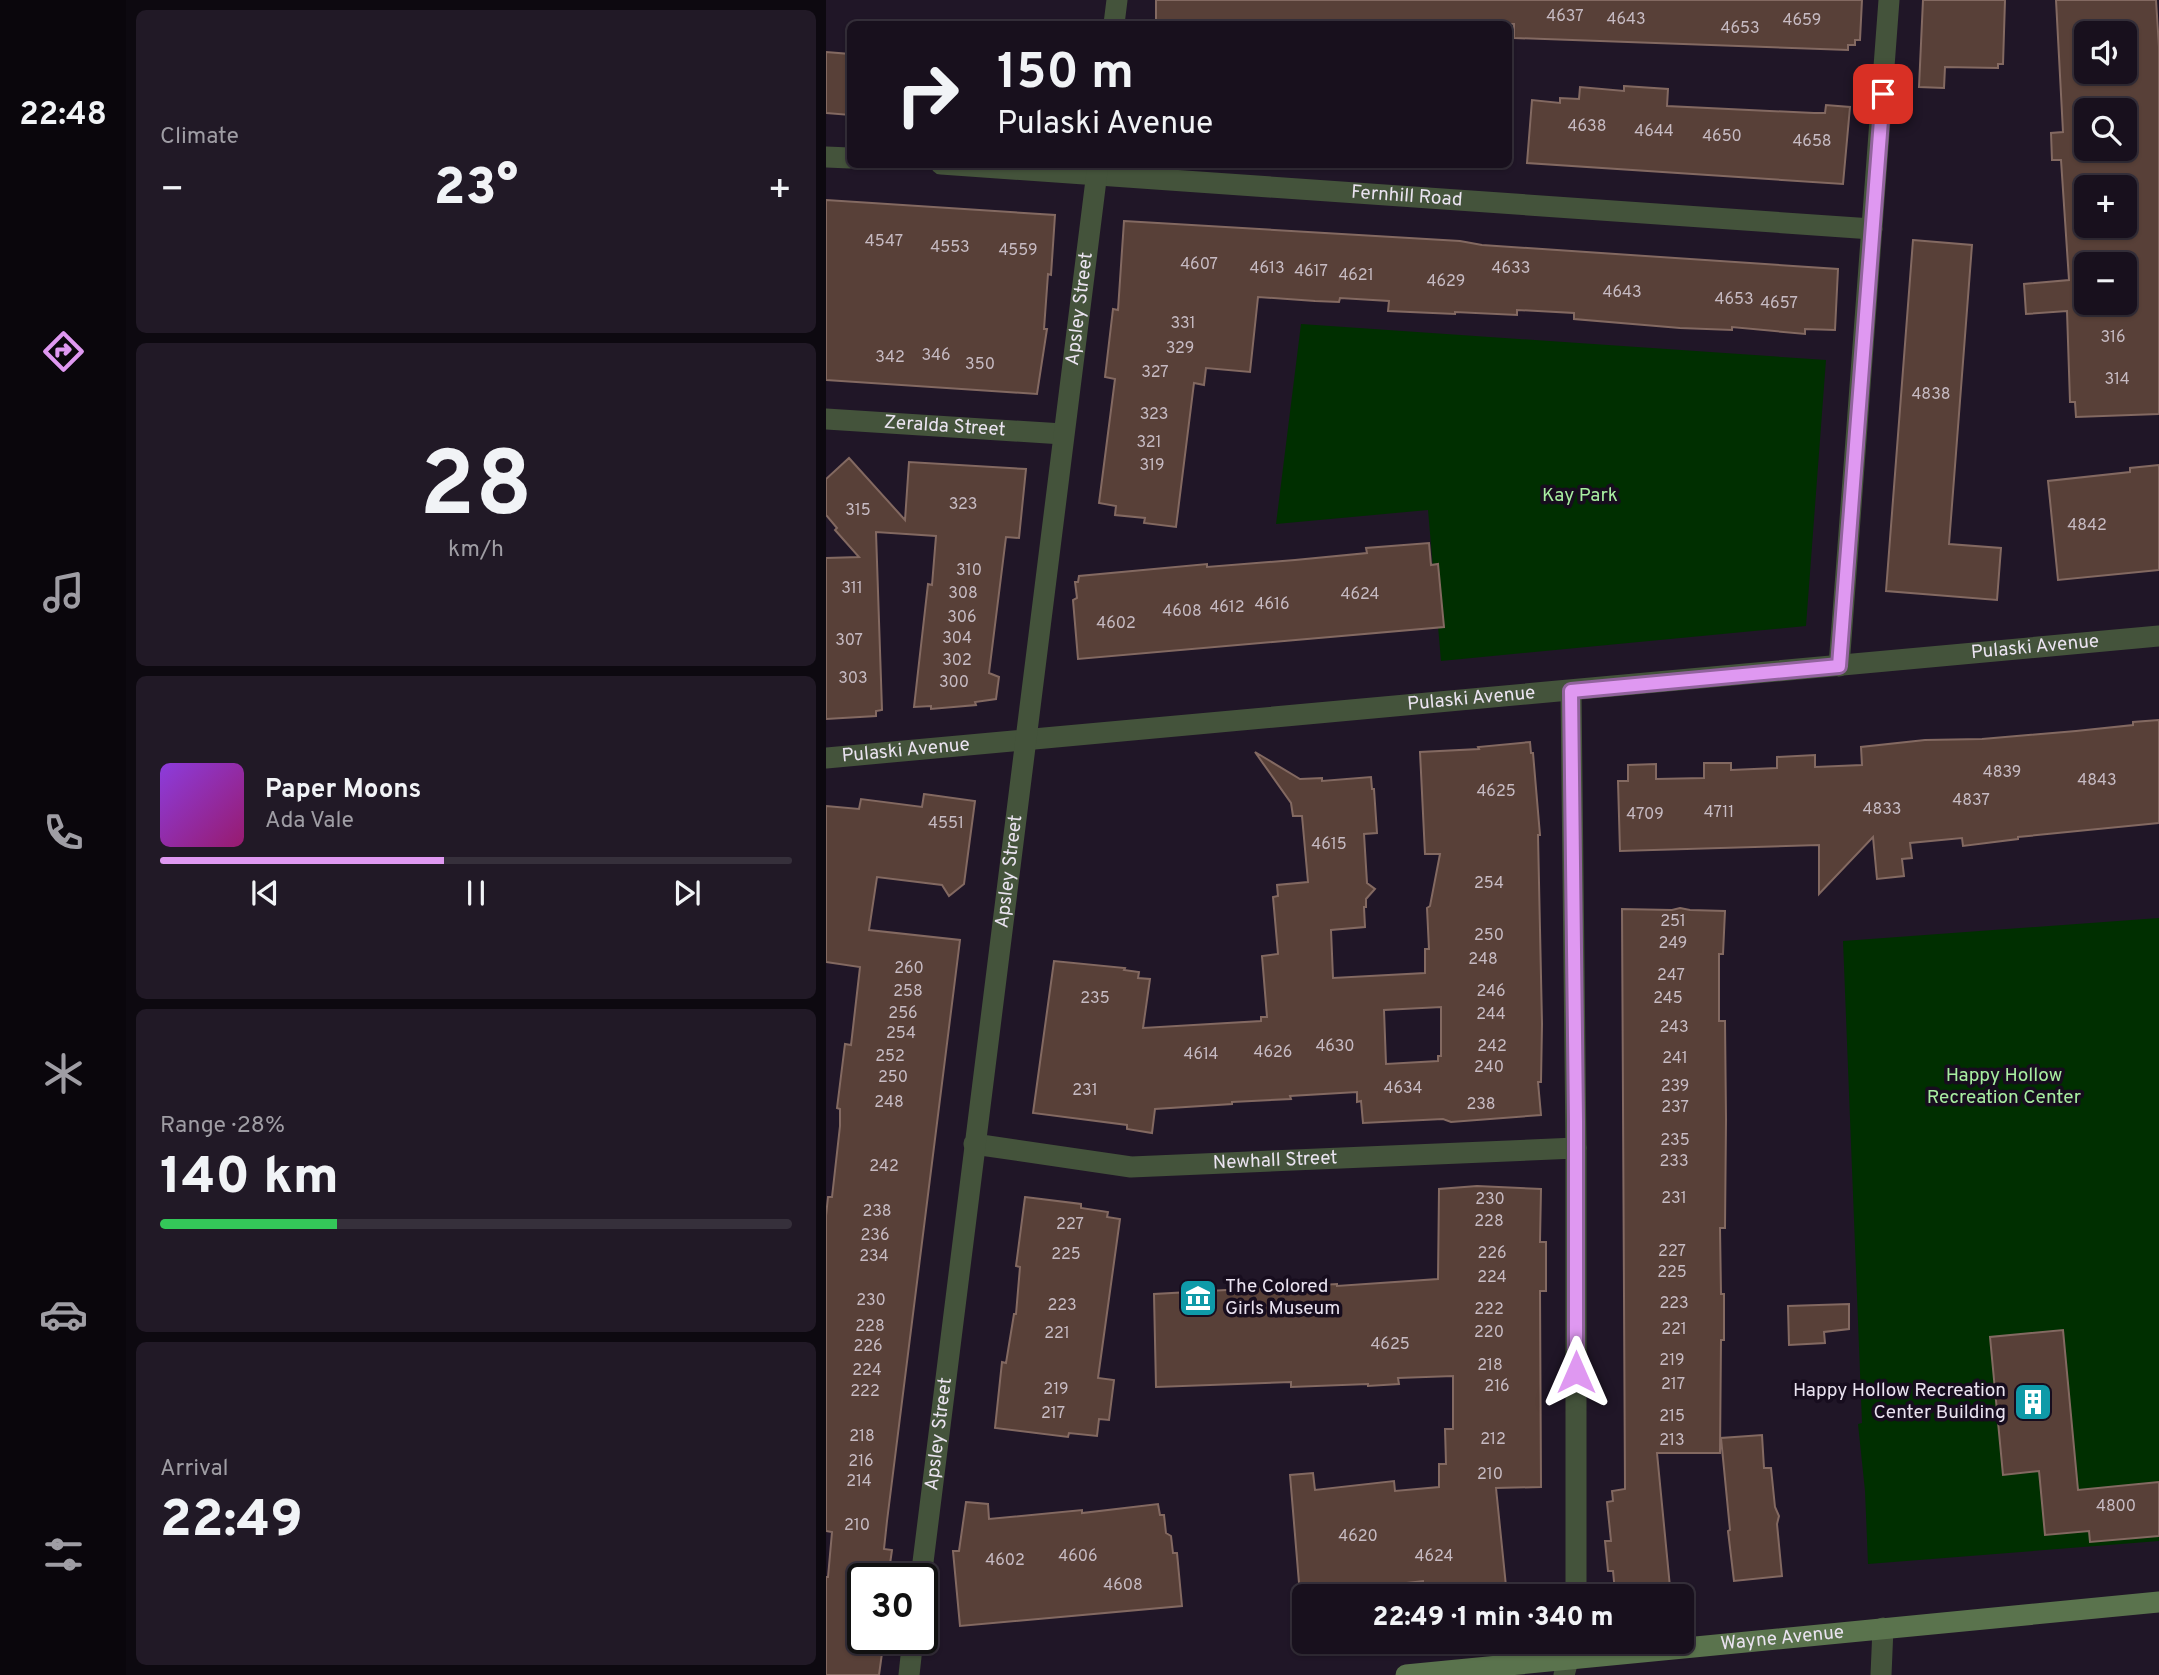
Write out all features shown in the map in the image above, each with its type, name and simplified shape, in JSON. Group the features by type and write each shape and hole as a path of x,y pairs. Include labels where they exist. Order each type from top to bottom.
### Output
{"main road":[{"name":"Wayne Avenue","path":"1406,1675 2159,1602"}],"street":[{"path":"1114,21 1117,0"},
{"path":"1839,666 1889,0"},
{"path":"826,157 847,158"},
{"name":"Fernhill Road","path":"1045,168 1872,229"},
{"name":"Apsley Street","path":"922,1563 1097,170"},
{"name":"Zeralda Street","path":"826,419 1063,434"},
{"name":"Pulaski Avenue","path":"826,758 2159,636"},
{"path":"1571,691 1576,1148 1576,1584"},
{"name":"Newhall Street","path":"974,1144 1131,1167 1576,1148"},
{"path":"1881,1675 1883,1628"},
{"path":"909,1675 911,1654"}],"green space":[{"name":"Kay Park","path":"1301,324 1826,360 1806,626 1441,661 1428,510 1276,524"},
{"name":"Happy Hollow Recreation Center","path":"2159,918 2159,1541 1868,1564 1865,1491 1858,1424 1862,1423 1843,941"}],"building":[{"path":"1156,0 1862,0 1860,40 1855,40 1855,45 1848,45 1848,50 1514,38 1512,21 1156,21"},
{"path":"1923,0 2005,0 2003,64 1998,64 1998,68 1945,67 1944,88 1919,87"},
{"path":"2056,0 2156,0 2159,47 2159,414 2076,417 2075,402 2070,402 2067,311 2026,314 2024,284 2069,280 2061,160 2052,160 2051,133 2063,132"},
{"path":"826,52 847,54 847,115 826,113"},
{"path":"1624,86 1668,89 1667,106 1814,113 1825,113 1826,105 1850,107 1843,184 1527,163 1532,100 1560,103 1560,98 1579,99 1580,87 1624,91"},
{"path":"826,200 1055,215 1044,329 1047,329 1037,394 826,380"},
{"path":"1124,221 1460,241 1482,245 1838,269 1835,330 1805,329 1805,334 1732,327 1732,330 1680,328 1574,319 1574,313 1517,310 1517,315 1388,311 1389,301 1340,298 1339,302 1258,297 1250,372 1206,368 1204,385 1194,383 1176,527 1144,523 1145,518 1115,515 1116,506 1099,503 1115,379 1105,377 1113,309 1118,310"},
{"path":"1913,240 1972,245 1949,544 2001,548 1997,600 1886,591"},
{"path":"849,458 905,520 909,462 1026,469 1019,538 1006,537 989,673 999,677 996,699 975,702 976,705 931,709 931,706 914,707 928,584 932,585 936,536 876,532 882,710 876,711 876,716 826,719 826,558 859,557 835,530 837,528 826,515 826,479"},
{"path":"2159,465 2159,570 2058,580 2048,481 2130,472 2130,468"},
{"path":"1429,543 1431,565 1438,564 1444,627 1078,659 1073,600 1077,598 1075,582 1078,582 1079,576 1207,564 1207,567 1295,560 1367,553 1366,548"},
{"path":"2159,720 2159,823 2018,837 1963,846 1962,838 1910,843 1912,858 1902,859 1904,876 1877,879 1873,837 1819,894 1819,845 1620,851 1618,781 1628,781 1628,765 1656,764 1656,779 1704,778 1704,763 1731,763 1731,770 1777,768 1777,757 1815,755 1815,767 1862,765 1861,747 1925,740 1982,739 2076,731"},
{"path":"1530,742 1533,753 1540,835 1542,1024 1541,1082 1538,1082 1541,1115 1451,1122 1443,1119 1363,1123 1361,1101 1357,1102 1357,1092 1155,1109 1152,1133 1127,1129 1127,1125 1033,1113 1054,961 1125,968 1124,970 1139,972 1138,978 1150,979 1143,1028 1261,1021 1261,1017 1267,1017 1262,956 1278,954 1273,897 1278,896 1277,885 1308,882 1302,816 1293,816 1291,803 1255,752 1300,779 1322,778 1322,781 1371,777 1377,833 1364,834 1367,883 1375,889 1366,899 1365,927 1331,930 1333,978 1425,973 1425,949 1429,949 1427,908 1430,906 1440,854 1425,854 1420,752 1479,749 1478,747","holes":["1441,1007 1441,1056 1438,1056 1438,1061 1386,1064 1384,1010"]},
{"path":"924,794 975,801 964,884 949,896 942,885 877,877 869,930 960,940 887,1521 884,1549 892,1550 890,1563 847,1563 847,1654 882,1654 879,1675 826,1675 826,1577 832,1532 826,1531 826,1216 828,1197 832,1197 840,1126 840,1109 837,1108 845,1044 851,1045 860,967 826,962 826,806 859,809 861,799 922,807"},
{"path":"1680,908 1725,911 1723,954 1719,954 1719,1021 1725,1021 1726,1119 1725,1228 1720,1228 1724,1340 1721,1340 1720,1453 1657,1453 1670,1584 1614,1584 1613,1571 1608,1571 1605,1541 1611,1541 1607,1502 1613,1501 1612,1491 1625,1489 1622,909"},
{"path":"1477,1186 1541,1189 1540,1242 1546,1242 1546,1291 1540,1291 1541,1487 1496,1488 1506,1584 1423,1584 1423,1581 1397,1584 1299,1584 1290,1475 1313,1473 1315,1490 1394,1481 1395,1491 1439,1487 1439,1464 1446,1464 1445,1429 1453,1429 1453,1376 1398,1378 1399,1384 1368,1386 1291,1387 1291,1382 1156,1387 1154,1294 1438,1279 1439,1189"},
{"path":"1025,1197 1081,1204 1081,1208 1108,1212 1107,1217 1120,1219 1098,1378 1114,1380 1109,1420 1099,1419 1097,1436 1069,1433 1068,1437 995,1428 1002,1362 1006,1363 1016,1314 1020,1267 1016,1266"},
{"path":"1849,1304 1849,1329 1824,1332 1825,1343 1789,1345 1788,1306"},
{"name":"Happy Hollow Recreation Center Building","path":"2063,1330 2078,1490 2159,1482 2159,1536 2090,1542 2089,1531 2045,1535 2039,1471 2003,1475 1990,1337"},
{"path":"1762,1435 1764,1468 1771,1468 1775,1507 1779,1516 1777,1524 1782,1576 1734,1581 1721,1438"},
{"path":"966,1502 988,1504 989,1519 1082,1510 1082,1513 1158,1504 1160,1515 1164,1515 1166,1533 1171,1536 1173,1553 1177,1553 1182,1606 960,1626 953,1551 959,1551"}],"place":[{"name":"The Colored Girls Museum","path":"1198,1298"},
{"name":"Happy Hollow Recreation Center Building","path":"2033,1402"}],"route":[{"path":"1576,1372 1571,691 1839,666 1883,94"}]}
